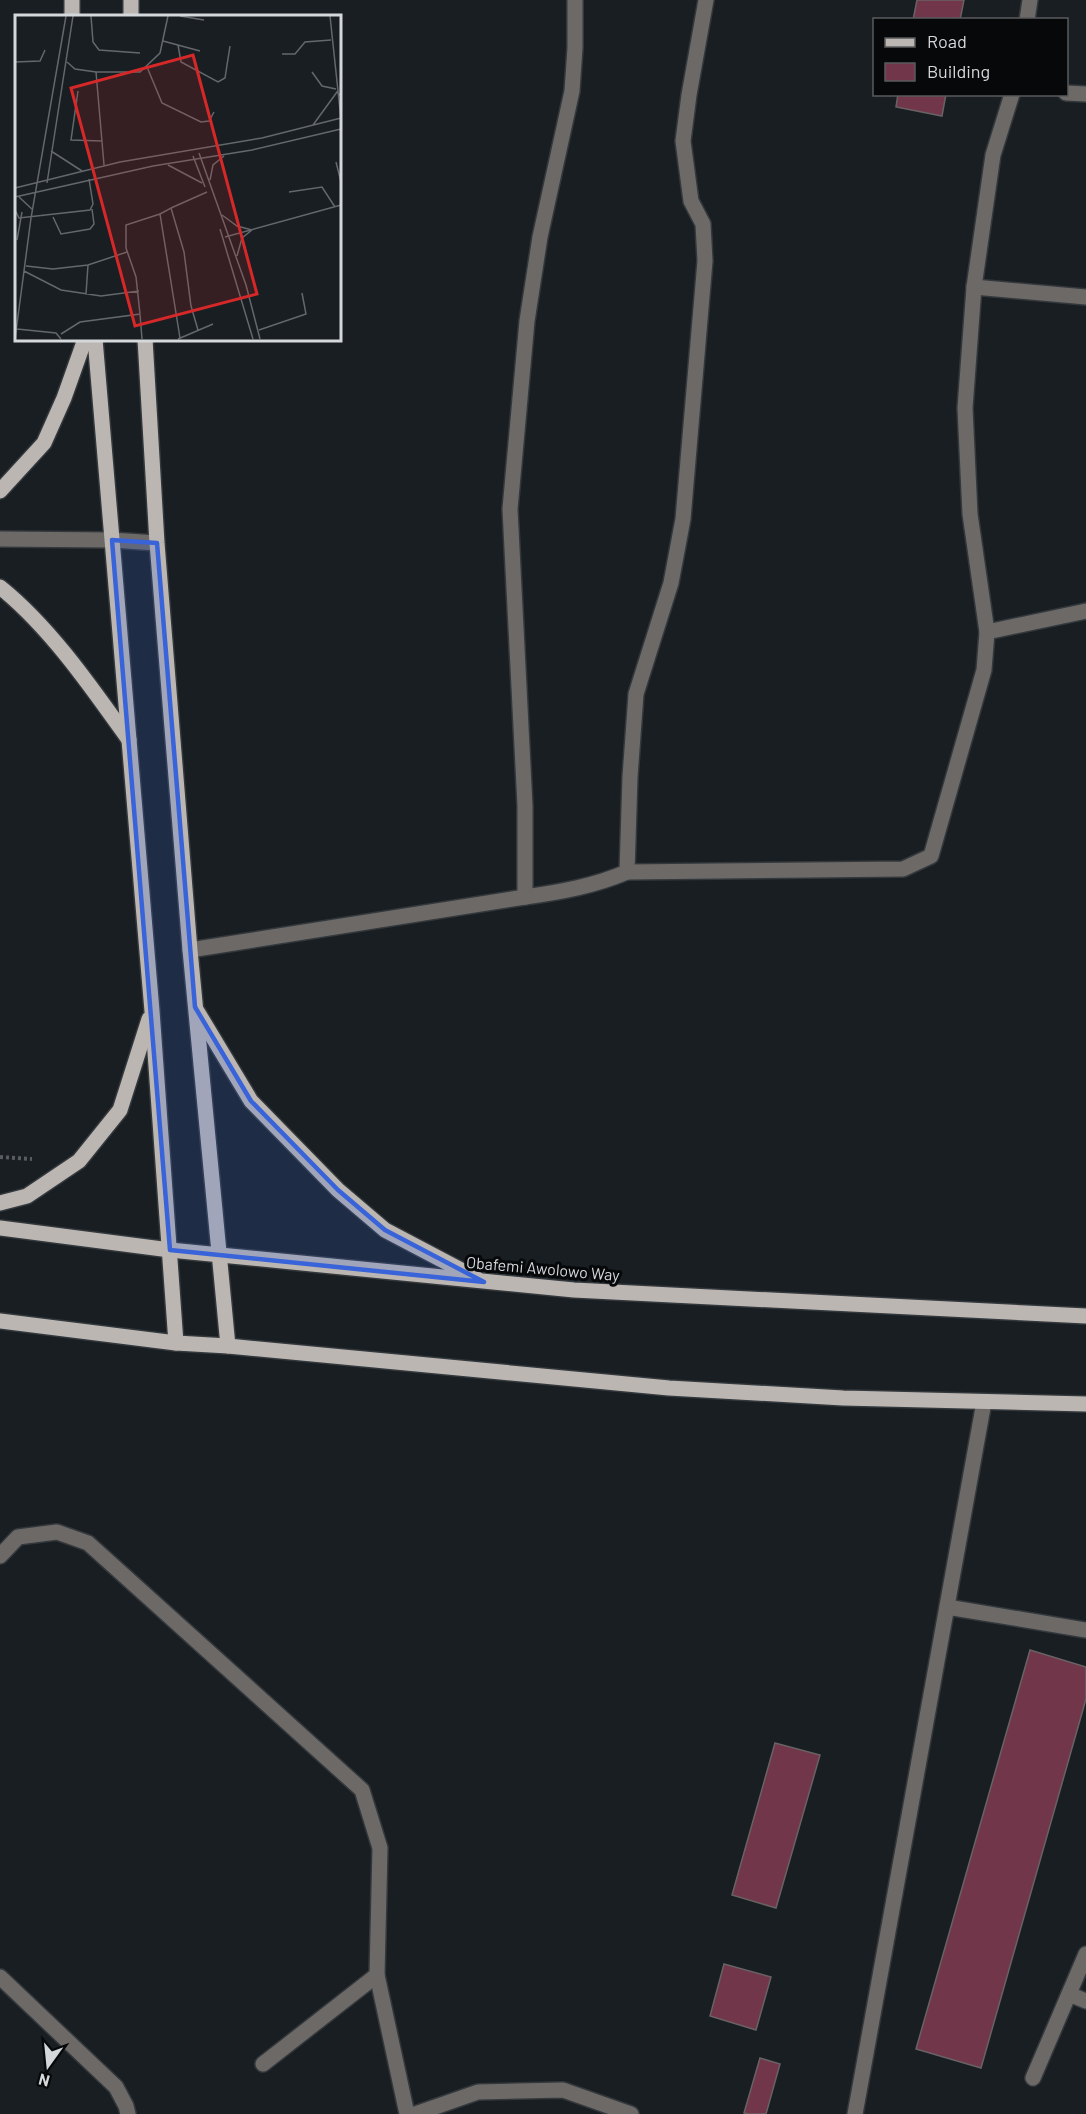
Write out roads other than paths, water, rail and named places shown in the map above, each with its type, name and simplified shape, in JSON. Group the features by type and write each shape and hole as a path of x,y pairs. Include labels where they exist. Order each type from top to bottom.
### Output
{"main road":[{"path":"131,0 132,15"},
{"path":"0,491 44,443 64,398 85,340"},
{"path":"95,340 152,1011 176,1342"},
{"path":"145,340 157,543 190,950 228,1346"},
{"path":"0,587 18,601 62,652 129,740"},
{"path":"195,1007 252,1101 338,1190 385,1230 484,1282"},
{"path":"0,1203 27,1196 79,1161 120,1110 152,1011"},
{"name":"Obafemi Awolowo Way","path":"0,1228 221,1256 574,1290 1086,1316"},
{"path":"0,1321 176,1342 669,1388 843,1398 1086,1404"}],"street":[{"path":"525,897 525,806 510,509 526,321 540,237 572,92 575,0"},
{"path":"627,872 630,777 636,694 672,583 683,519 705,261 703,224 691,201 683,141 706,0"},
{"path":"1027,18 1030,0"},
{"path":"1068,93 1086,94"},
{"path":"190,950 525,897 604,882 627,872 903,869 931,856 984,670 987,632 970,514 965,408 974,287 993,155 1011,96"},
{"path":"974,287 1086,297"},
{"path":"0,539 111,540 157,543"},
{"path":"987,632 1086,610"},
{"path":"855,2114 984,1402"},
{"path":"0,1556 18,1537 57,1532 88,1543 362,1790 380,1848 377,1975 408,2114"},
{"path":"946,1607 1086,1630"},
{"path":"1033,2078 1086,1954"},
{"path":"263,2064 377,1975"},
{"path":"0,1977 116,2087 128,2114"},
{"path":"1069,1994 1086,2001"},
{"path":"415,2114 478,2092 563,2090 631,2114"}]}
